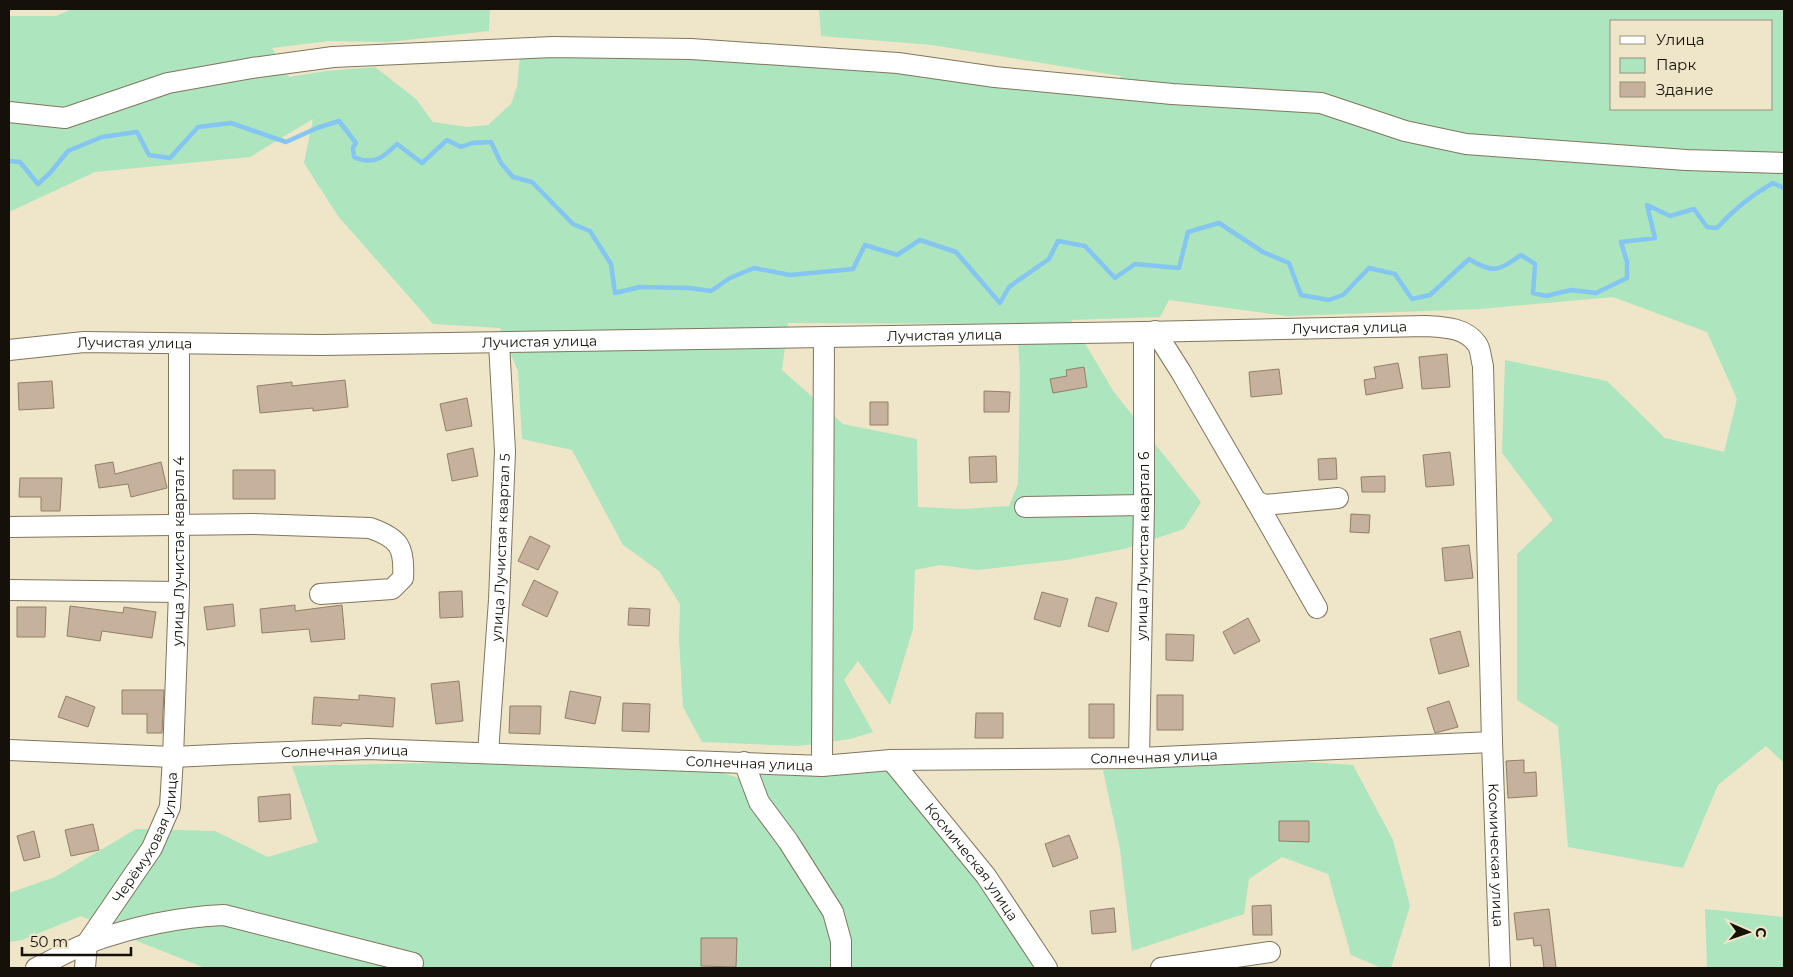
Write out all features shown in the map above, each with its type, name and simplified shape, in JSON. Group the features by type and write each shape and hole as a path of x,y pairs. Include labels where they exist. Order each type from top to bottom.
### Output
{"street":[{"path":"9,112 64,118 168,83 333,57 553,47 691,49 898,63 995,77 1172,94 1321,102 1405,131 1466,144 1686,160 1784,163"},
{"name":"Лучистая улица","path":"9,350 84,342 322,345 1446,327 1463,332 1477,344 1483,366 1492,742"},
{"path":"1149,332 1181,372 1317,608"},
{"name":"улица Лучистая квартал 6","path":"1139,758 1149,332"},
{"path":"822,766 824,338"},
{"name":"улица Лучистая квартал 5","path":"488,753 499,600 505,450 499,342"},
{"name":"улица Лучистая квартал 4","path":"173,757 179,592 179,344"},
{"path":"1256,501 1265,505 1338,498"},
{"path":"1025,507 1144,505"},
{"path":"9,527 253,524 370,528 385,533 399,544 404,562 403,578 392,589 320,594"},
{"path":"9,590 179,592"},
{"name":"Солнечная улица","path":"9,750 173,757 368,750 822,766 891,760 1139,758 1492,742"},
{"name":"Космическая улица","path":"1492,742 1500,968"},
{"name":"Черёмуховая улица","path":"85,968 87,944 152,848 170,807 173,757"},
{"name":"Космическая улица","path":"891,760 986,876 1047,968"},
{"path":"744,762 759,802 788,841 833,912 841,942 841,968"},
{"path":"36,968 87,944 159,922 197,916 224,915 412,963"},
{"path":"1161,968 1270,952"}],"green space":[{"path":"72,9 490,9 489,31 389,42 329,41 272,48 289,77 326,71 375,67 416,99 433,122 468,127 488,125 511,104 517,87 520,55 556,52 897,69 1112,95 1121,76 932,45 821,36 819,9 1784,9 1784,763 1766,746 1718,785 1683,868 1568,847 1558,726 1517,700 1517,554 1553,520 1502,453 1505,360 1607,381 1665,438 1724,452 1737,399 1707,332 1613,297 1480,309 1287,316 1169,300 1160,317 1071,320 1114,392 1201,502 1184,529 1124,549 1066,560 977,570 940,565 915,570 913,629 890,705 858,661 844,680 873,732 850,739 799,746 702,742 683,707 679,639 680,604 659,571 623,545 572,450 522,439 518,371 500,328 433,324 338,216 304,163 313,119 250,157 95,172 9,212 9,16 56,16","holes":["788,323 1017,324 1020,374 1018,484 1009,506 963,509 918,507 917,439 843,424 782,370"]},
{"path":"476,762 707,768 739,778 752,767 891,768 963,860 1036,968 205,968 81,916 22,940 9,942 9,893 55,877 136,829 215,831 268,857 318,842 292,766"},
{"path":"1306,762 1353,765 1393,840 1410,906 1391,968 1382,968 1351,955 1328,874 1282,857 1249,879 1244,914 1132,951 1120,849 1103,770"},
{"path":"1705,909 1784,917 1784,968 1707,968"}],"building":[{"path":"1447,354 1450,387 1422,389 1419,357"},
{"path":"1398,363 1403,388 1366,395 1364,380 1376,378 1374,367"},
{"path":"1084,367 1087,387 1053,393 1050,379 1067,376 1066,370"},
{"path":"1279,369 1282,394 1251,397 1249,372"},
{"path":"345,380 348,407 313,411 313,408 260,413 257,386 292,382 292,386"},
{"path":"52,381 54,408 19,410 18,383"},
{"path":"984,391 1010,392 1009,412 984,412"},
{"path":"467,398 472,426 446,431 440,404"},
{"path":"870,402 888,402 888,425 870,425"},
{"path":"473,448 478,476 452,481 447,454"},
{"path":"1450,452 1454,485 1426,487 1423,455"},
{"path":"996,456 997,482 970,483 969,457"},
{"path":"1336,458 1337,479 1319,480 1318,459"},
{"path":"113,462 115,474 161,462 167,488 131,497 128,484 99,488 95,465"},
{"path":"233,470 275,470 275,499 233,499"},
{"path":"1385,476 1385,492 1362,492 1361,477"},
{"path":"20,478 62,478 60,511 41,511 41,497 19,497"},
{"path":"1351,514 1370,515 1369,533 1350,532"},
{"path":"530,536 550,546 538,570 518,561"},
{"path":"1469,545 1473,578 1445,581 1442,548"},
{"path":"534,580 558,592 547,617 522,605"},
{"path":"462,591 463,617 440,618 439,592"},
{"path":"1042,592 1068,599 1060,627 1034,619"},
{"path":"1096,597 1117,603 1108,632 1088,626"},
{"path":"233,604 235,626 207,630 204,607"},
{"path":"295,605 295,611 342,605 345,639 311,642 309,629 262,633 260,609"},
{"path":"70,606 123,613 124,607 156,612 152,638 102,631 100,641 67,636"},
{"path":"17,607 46,607 45,637 17,637"},
{"path":"629,608 650,609 649,626 628,625"},
{"path":"1248,618 1260,641 1234,654 1223,632"},
{"path":"1460,631 1469,666 1439,674 1430,639"},
{"path":"1166,634 1194,635 1193,661 1166,660"},
{"path":"459,681 463,721 436,724 431,684"},
{"path":"122,690 164,690 162,733 147,733 147,714 122,714"},
{"path":"570,691 601,697 595,724 565,718"},
{"path":"359,695 395,698 393,727 342,723 341,726 312,724 314,697 359,700"},
{"path":"1157,695 1183,695 1183,730 1157,730"},
{"path":"66,696 95,707 88,727 58,717"},
{"path":"1449,701 1458,727 1435,733 1427,708"},
{"path":"623,703 650,704 649,732 622,731"},
{"path":"1089,704 1114,704 1114,738 1089,738"},
{"path":"510,706 541,706 540,734 509,733"},
{"path":"976,713 1003,713 1003,738 975,738"},
{"path":"1524,760 1524,773 1536,772 1537,796 1508,798 1506,761"},
{"path":"290,794 291,819 259,822 258,797"},
{"path":"1279,821 1309,821 1309,842 1279,841"},
{"path":"93,824 99,850 71,856 65,830"},
{"path":"34,831 40,857 24,861 17,836"},
{"path":"1069,835 1078,858 1053,867 1045,844"},
{"path":"1271,905 1272,935 1253,935 1252,906"},
{"path":"1114,908 1116,932 1092,934 1090,911"},
{"path":"1549,909 1556,968 1544,968 1541,945 1534,946 1533,938 1517,940 1514,913"},
{"path":"701,938 737,938 736,967 701,966"}],"waterway":[{"path":"9,161 20,162 38,184 68,151 102,137 137,132 149,155 170,158 198,127 231,123 286,142 317,128 339,121 356,143 353,148 354,157 367,161 378,159 397,144 422,163 447,140 461,147 472,143 491,142 501,163 513,177 532,182 573,224 590,231 611,264 615,293 640,287 689,288 711,291 730,278 754,268 790,275 853,269 865,245 897,255 920,240 956,252 1000,303 1009,287 1049,259 1058,241 1085,246 1115,278 1135,264 1179,268 1188,232 1219,223 1263,252 1289,263 1301,295 1329,300 1343,295 1369,268 1395,274 1412,299 1430,295 1469,259 1484,267 1496,269 1521,255 1535,264 1533,293 1546,296 1571,290 1596,293 1627,278 1627,262 1621,242 1655,238 1647,205 1670,216 1694,209 1707,227 1717,228 1736,209 1773,183 1784,188"}]}
